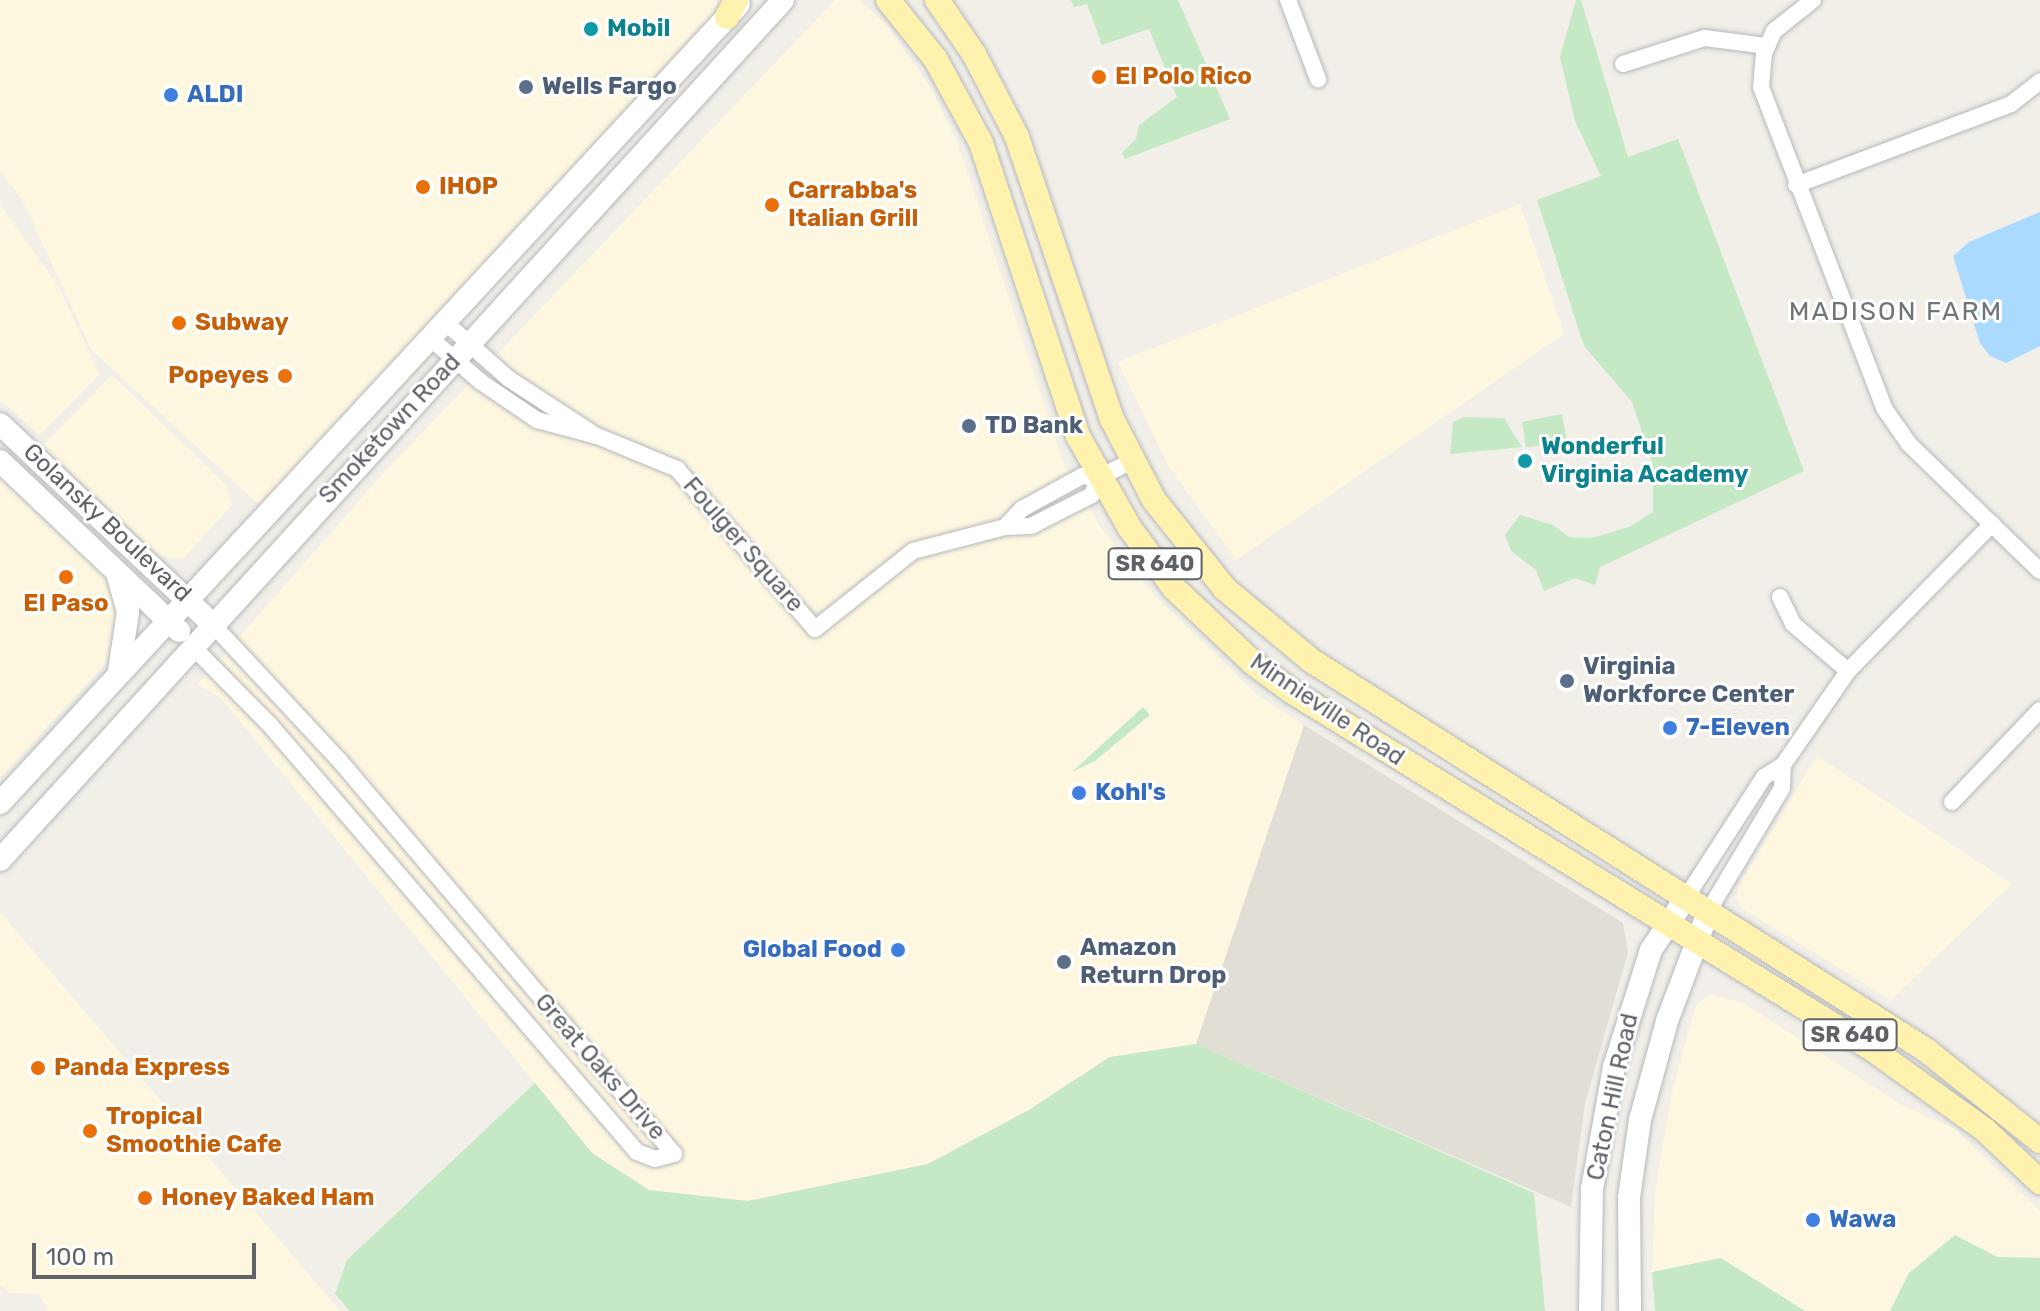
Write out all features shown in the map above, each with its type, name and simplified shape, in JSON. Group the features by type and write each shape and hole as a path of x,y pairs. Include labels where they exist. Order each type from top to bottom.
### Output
{"main road":[{"name":"Smoketown Road","path":"0,860 783,0"},
{"name":"Minnieville Road","path":"888,0 936,60 985,152 1064,399 1098,478 1174,588 1253,663 1331,718 1669,922 1940,1096 2040,1182"},
{"name":"Minnieville Road","path":"937,0 974,54 1017,137 1097,380 1133,460 1154,500 1197,558 1284,642 1709,910 1951,1068 2040,1141"},
{"name":"Smoketown Road","path":"0,803 735,6"},
{"name":"Golansky Boulevard","path":"0,424 189,599 212,624"},
{"name":"Golansky Boulevard","path":"0,461 110,562 192,646"},
{"path":"110,562 128,612 117,677"},
{"name":"Caton Hill Road","path":"1590,1311 1588,1251 1599,1139 1630,1012 1651,950 1687,896"},
{"name":"Caton Hill Road","path":"1630,1311 1627,1258 1635,1147 1651,1073 1709,910"}],"street":[{"path":"1288,0 1318,79"},
{"path":"1813,0 1779,23 1767,46 1761,87 1884,408 1909,444 2040,571"},
{"path":"1623,64 1705,38 1767,46"},
{"path":"1796,185 2011,104 2040,81"},
{"name":"Foulger Square","path":"438,330 537,420 597,436 660,459 692,482 815,629 913,551 1005,527 1024,529 1092,495 1098,478 1133,460"},
{"path":"1687,896 1764,777 1783,765 1848,671 1992,524"},
{"path":"1780,597 1802,634 1848,671"},
{"name":"Great Oaks Drive","path":"192,646 270,725 635,1150 655,1159 674,1154 339,760 212,624"},
{"path":"1952,802 2040,710"},
{"path":"1709,910 1782,788 1783,765"}],"shaded area":[{"path":"0,0 736,0 268,513 91,349 23,201 0,171"},
{"path":"835,0 859,0 886,24 930,86 958,144 1062,459 1100,526 1149,590 1257,695 1304,725 1196,1044 1110,1057 1027,1111 928,1164 748,1201 649,1190 592,1153 221,698 197,685 381,476"},
{"path":"0,204 58,286 100,374 40,435 0,400"},
{"path":"1520,204 1564,334 1236,560 1169,467 1118,362"},
{"path":"112,375 226,485 232,505 183,559 159,556 42,447"},
{"path":"0,471 99,561 121,596 110,659 0,778"},
{"path":"1304,725 1623,923 1628,952 1585,1104 1571,1207 1196,1044"},
{"path":"1817,756 2012,884 1891,1000 1742,908 1736,898 1740,883"},
{"path":"0,912 340,1311 48,1311 39,1294 10,1293 0,1285"},
{"path":"1710,994 1743,1003 1900,1104 1955,1129 2040,1211 2040,1258 1997,1257 1955,1235 1909,1273 1890,1311 1805,1311 1721,1258 1652,1272 1655,1189 1672,1092 1697,1004"}],"green space":[{"path":"1071,0 1178,0 1230,119 1125,159 1122,153 1136,139 1139,125 1177,97 1149,29 1102,45 1087,4 1074,7"},
{"path":"1576,0 1581,0 1628,157 1678,139 1804,471 1600,567 1595,585 1575,578 1544,591 1536,570 1511,551 1505,535 1520,515 1553,525 1569,537 1592,538 1629,527 1653,512 1653,465 1632,402 1584,346 1537,200 1601,176 1575,121 1560,57"},
{"path":"1562,414 1567,443 1526,447 1522,422"},
{"path":"1465,417 1504,418 1522,447 1450,454 1453,422"},
{"path":"1143,707 1150,715 1095,761 1072,772"},
{"path":"1196,1044 1534,1193 1545,1311 350,1311 335,1294 347,1260 535,1083 592,1153 649,1190 748,1201 928,1164 1027,1111 1110,1057"},
{"path":"1955,1235 1997,1257 2040,1258 2040,1311 1890,1311 1909,1273"},
{"path":"1721,1258 1805,1311 1655,1311 1652,1272"}],"water":[{"path":"2040,212 2040,346 2006,363 1990,356 1980,343 1953,256 1969,242"}],"place":[{"name":"Mobil","path":"591,29"},
{"name":"El Polo Rico","path":"1099,77"},
{"name":"Wells Fargo","path":"526,87"},
{"name":"ALDI","path":"171,95"},
{"name":"IHOP","path":"423,187"},
{"name":"Carrabba's Italian Grill","path":"772,205"},
{"name":"Subway","path":"179,323"},
{"name":"Popeyes","path":"285,376"},
{"name":"TD Bank","path":"969,426"},
{"name":"Wonderful Virginia Academy","path":"1525,461"},
{"name":"El Paso","path":"66,577"},
{"name":"Virginia Workforce Center","path":"1567,681"},
{"name":"7-Eleven","path":"1670,728"},
{"name":"Kohl's","path":"1079,793"},
{"name":"Global Food","path":"898,950"},
{"name":"Amazon Return Drop","path":"1064,962"},
{"name":"Panda Express","path":"38,1068"},
{"name":"Tropical Smoothie Cafe","path":"90,1131"},
{"name":"Honey Baked Ham","path":"145,1198"},
{"name":"Wawa","path":"1813,1220"}],"district":[{"name":"MADISON FARM","path":"1896,312"}]}
